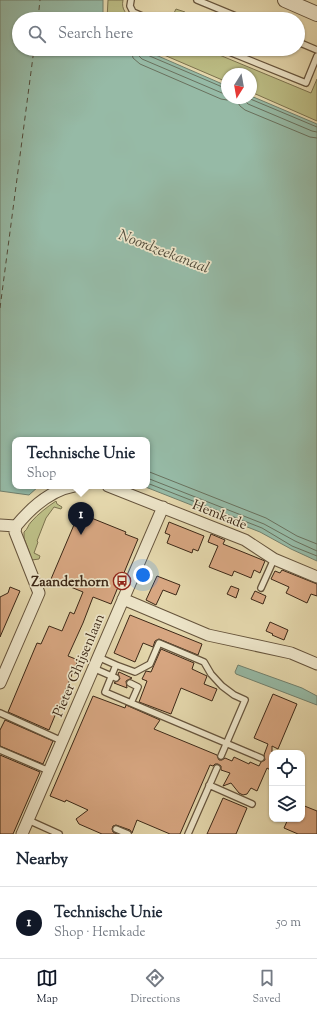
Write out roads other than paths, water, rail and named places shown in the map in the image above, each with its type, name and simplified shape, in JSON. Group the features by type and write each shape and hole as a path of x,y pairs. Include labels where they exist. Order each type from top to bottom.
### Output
{"street":[{"path":"296,2 317,14"},
{"path":"0,683 39,593 15,532 16,526 39,502 63,489"},
{"name":"Hemkade","path":"116,489 245,540 274,559 317,577"},
{"name":"Pieter Ghijsenlaan","path":"22,834 163,507"},
{"path":"0,525 16,526"},
{"path":"123,599 208,635 291,653 317,664"}],"lane":[{"path":"131,0 130,6 133,12"},
{"path":"197,0 226,12"},
{"path":"305,45 317,50"},
{"path":"239,56 306,84 317,56"},
{"path":"261,588 274,559"},
{"path":"98,657 135,672 150,664 159,643 204,662 211,674 222,686 234,695 245,700 221,756"},
{"path":"116,665 114,677 105,692 261,758"},
{"path":"93,668 114,677"},
{"path":"130,683 138,687 131,703"},
{"path":"0,713 62,740"},
{"path":"0,750 49,771"},
{"path":"188,834 216,768"},
{"path":"209,785 252,804"},
{"path":"28,820 59,834"},
{"path":"116,829 128,834"}],"water":[{"name":"Noordzeekanaal","path":"0,0 103,0 103,12 12,12 12,56 158,56 221,83 221,104 257,104 257,99 317,124 317,561 260,532 150,489 150,437 12,437 12,489 36,489 29,495 0,491"},
{"path":"238,665 302,688 317,696 317,705 236,674 235,672"}],"place":[{"name":"Technische Unie","path":"81,535"},
{"name":"Zaanderhorn","path":"122,581"}]}
